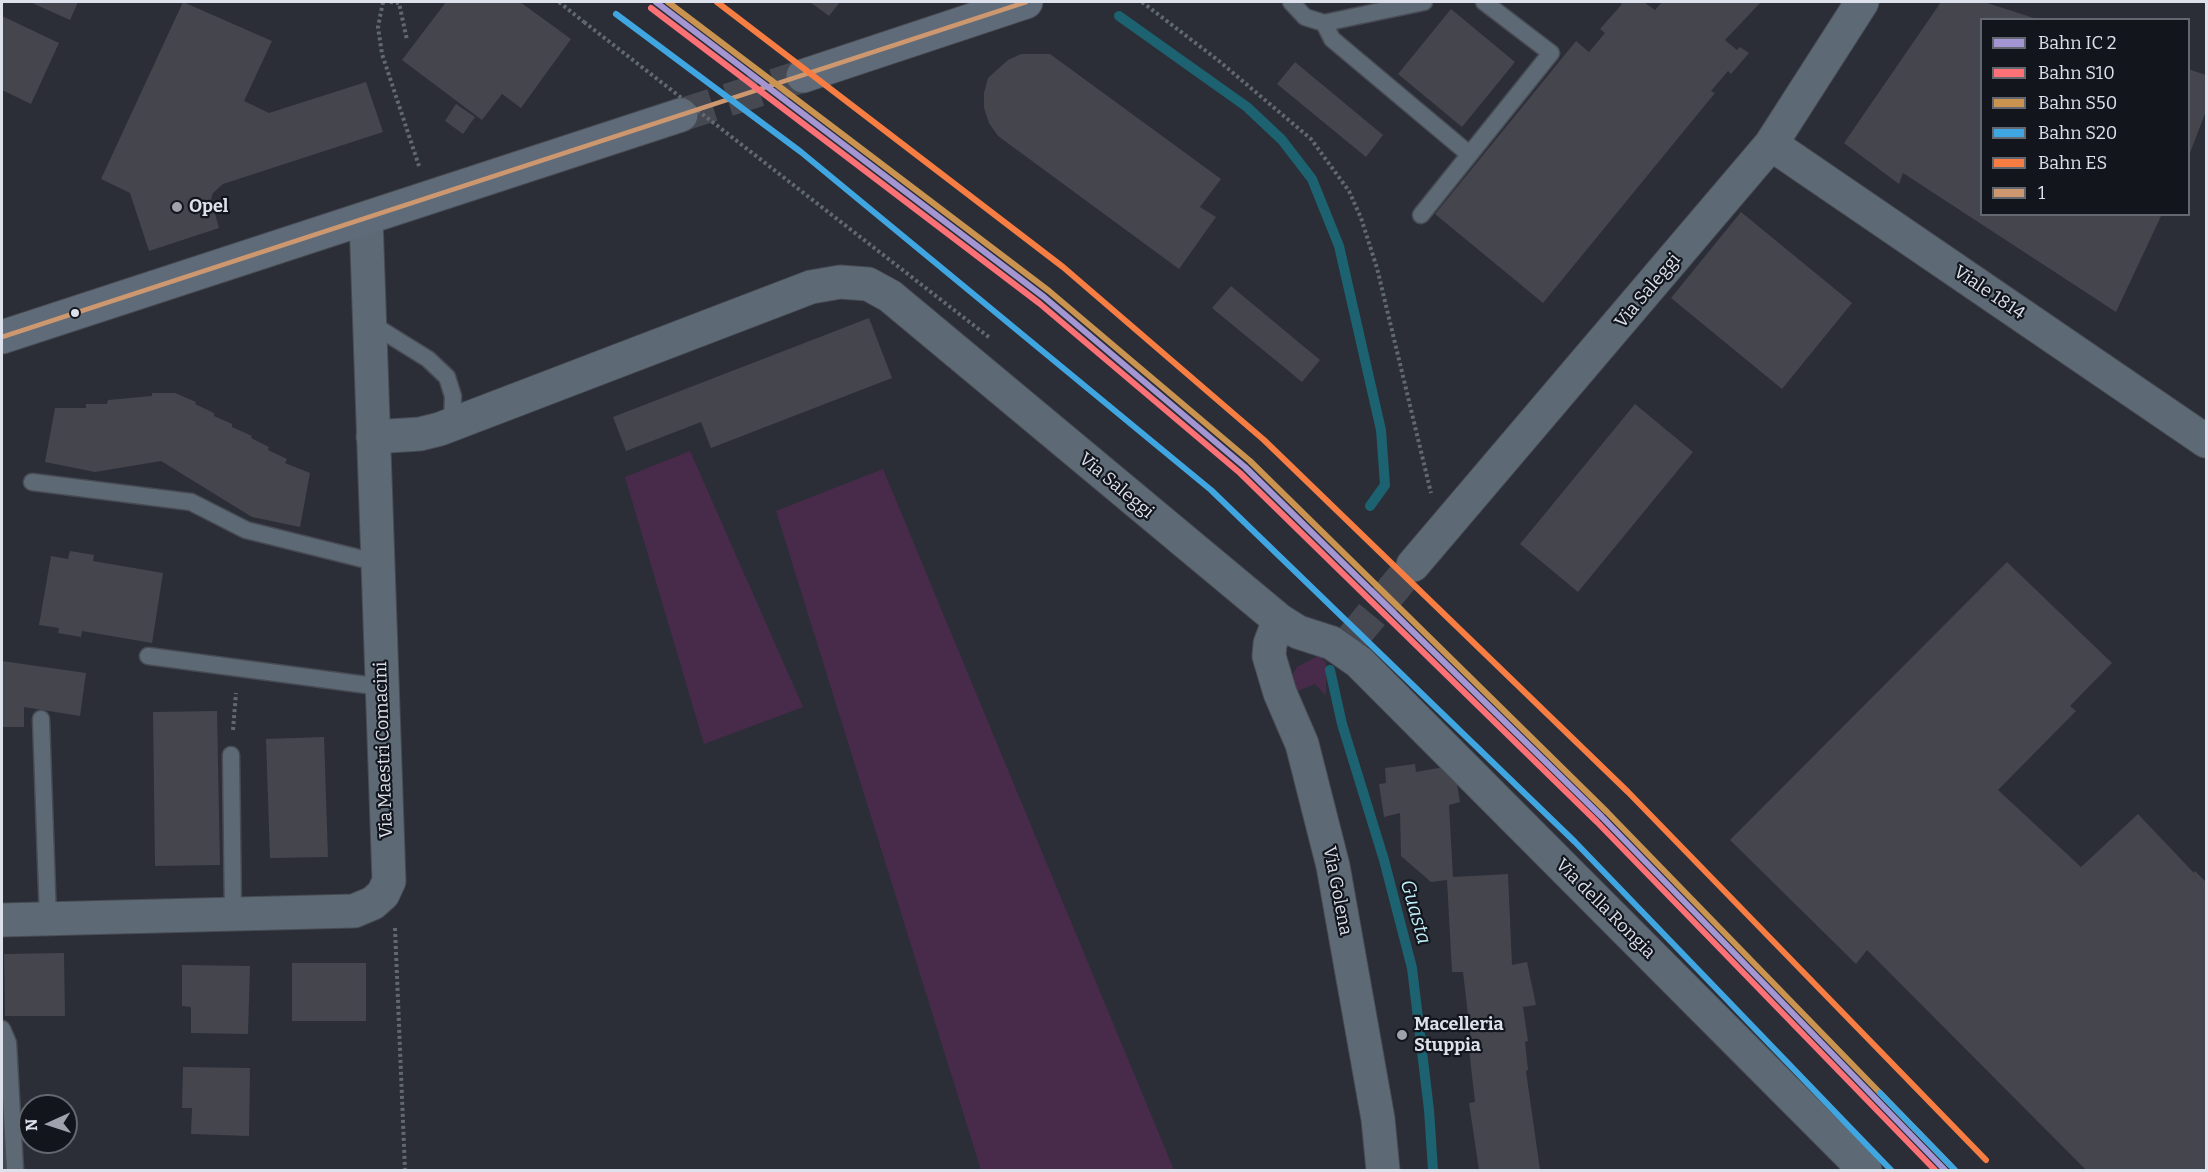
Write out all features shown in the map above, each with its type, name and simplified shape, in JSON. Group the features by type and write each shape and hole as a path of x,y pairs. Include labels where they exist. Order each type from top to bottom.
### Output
{"main road":[{"path":"803,76 1026,2"},
{"path":"2,337 681,115"}],"street":[{"name":"Via Saleggi","path":"1413,566 1771,144 1862,2"},
{"name":"Viale 1814","path":"1771,144 2206,441"},
{"name":"Via Maestri Comacini","path":"366,219 388,881 383,894"},
{"name":"Via Saleggi","path":"373,436 420,435 810,287 840,282 868,284 890,296 1279,620 1298,632 1332,643 1347,645"},
{"name":"Via Golena","path":"1279,620 1270,644 1269,656 1280,693 1302,744 1333,866 1378,1119 1383,1170"},
{"name":"Via della Rongia","path":"1347,645 1359,662 1851,1165"},
{"path":"2,920 354,910 373,903 383,894"}],"lane":[{"path":"1291,2 1305,17 1324,23 1424,2"},
{"path":"1420,215 1551,53 1484,2"},
{"path":"1324,23 1332,39 1469,154"},
{"path":"369,322 428,359 447,377 453,396 452,424"},
{"path":"32,482 191,502 246,530 379,563"},
{"path":"148,656 382,687"},
{"path":"41,719 48,919"},
{"path":"231,755 233,914"},
{"path":"2,1029 8,1043 15,1170"}],"path":[{"path":"383,2 378,27 381,54 429,198"},
{"path":"390,2 399,3 407,40"},
{"path":"559,2 990,338"},
{"path":"1142,2 1219,60 1311,139 1349,191 1361,218 1377,268 1421,458 1435,503 1446,527"},
{"path":"231,755 234,703 240,669"},
{"path":"383,894 394,920 397,937 405,1170"}],"shaded area":[{"path":"690,451 803,707 704,744 625,477"},
{"path":"883,469 1174,1170 981,1170 776,511"},
{"path":"1318,656 1326,662 1326,696 1315,684 1295,692 1293,674 1297,667"}],"building":[{"path":"30,2 78,2 70,20"},
{"path":"183,2 272,41 244,101 269,113 366,82 383,132 223,184 213,193 211,199 219,228 149,251 130,193 101,179"},
{"path":"446,2 520,2 571,39 521,108 502,94 482,120 402,60"},
{"path":"810,2 840,2 829,16"},
{"path":"1619,2 1644,2 1655,10 1662,2 1761,2 1725,40 1737,50 1740,47 1749,53 1731,74 1728,71 1711,91 1715,93 1543,303 1435,214 1576,41 1589,52 1605,33 1600,29 1622,4"},
{"path":"1941,2 1984,2 2034,18 1980,18 1980,216 2161,216 2116,312 1903,173 1899,184 1844,143"},
{"path":"1451,9 1515,62 1462,127 1398,74"},
{"path":"2,16 59,43 31,104 2,90"},
{"path":"1021,54 1050,54 1221,179 1200,207 1216,217 1179,269 998,136 989,123 984,108 984,93 988,78 1008,60"},
{"path":"1295,62 1383,135 1366,157 1277,84"},
{"path":"2190,70 2206,75 2206,111 2190,153"},
{"path":"456,104 475,117 463,134 445,121"},
{"path":"1741,212 1852,303 1782,389 1671,298"},
{"path":"1231,286 1320,360 1302,382 1212,308"},
{"path":"869,318 892,378 711,448 701,422 626,451 613,417"},
{"path":"152,393 175,393 196,402 195,404 214,413 214,416 232,424 232,427 269,447 268,450 287,459 285,463 310,473 300,527 252,517 161,461 95,472 45,462 55,408 86,408 86,404 107,404 108,400 152,396"},
{"path":"1635,404 1693,452 1578,592 1520,544"},
{"path":"70,551 94,555 93,561 163,573 152,643 82,631 81,637 58,633 59,628 39,625 51,556 68,559"},
{"path":"2007,562 2112,663 2070,706 2076,711 1998,790 2081,867 2138,814 2194,873 2195,871 2206,882 2206,1170 2086,1170 1867,950 1856,964 1730,840"},
{"path":"2,661 86,673 80,716 24,707 24,727 2,727"},
{"path":"217,711 220,865 155,866 153,712"},
{"path":"324,737 328,857 270,858 266,739"},
{"path":"1415,764 1416,772 1444,767 1444,773 1455,772 1460,802 1449,805 1453,877 1508,874 1512,965 1527,962 1536,1005 1523,1007 1528,1041 1525,1042 1528,1070 1526,1071 1540,1170 1479,1170 1469,1103 1475,1102 1469,1049 1472,1049 1463,972 1452,972 1447,880 1431,882 1401,856 1400,813 1384,817 1379,784 1386,783 1385,768"},
{"path":"64,953 65,1016 5,1016 4,954"},
{"path":"292,963 366,963 366,1021 292,1021"},
{"path":"182,965 250,966 248,1034 191,1033 191,1007 182,1006"},
{"path":"183,1067 250,1068 249,1136 191,1134 192,1108 182,1108"},
{"path":"3,1082 6,1170 2,1170"}],"waterway":[{"path":"1119,16 1247,107 1282,140 1312,179 1339,246 1381,430 1385,485 1370,506"},
{"name":"Guasta","path":"1330,670 1342,724 1384,860 1412,968 1429,1110 1433,1170"}],"tunnel":[{"path":"681,115 803,76"},
{"path":"1351,640 1413,565"}],"transit line":[{"path":"656,2 1044,297 1245,467 1602,817 1945,1170"},
{"name":"1","path":"2,337 1026,2"}],"rail line":[{"name":"S50","path":"668,2 1049,291 1250,461 1607,812 1950,1165"},
{"name":"ES","path":"717,2 1063,267 1264,440 1628,792 1986,1160"},
{"name":"S10","path":"651,8 1039,303 1240,473 1597,822 1935,1170"},
{"name":"S20","path":"616,14 801,152 1211,490 1575,842 1891,1170"},
{"name":"S20","path":"1880,1093 1955,1170"}],"place":[{"name":"Opel","path":"177,207"},
{"name":"Macelleria Stuppia","path":"1402,1035"}]}
